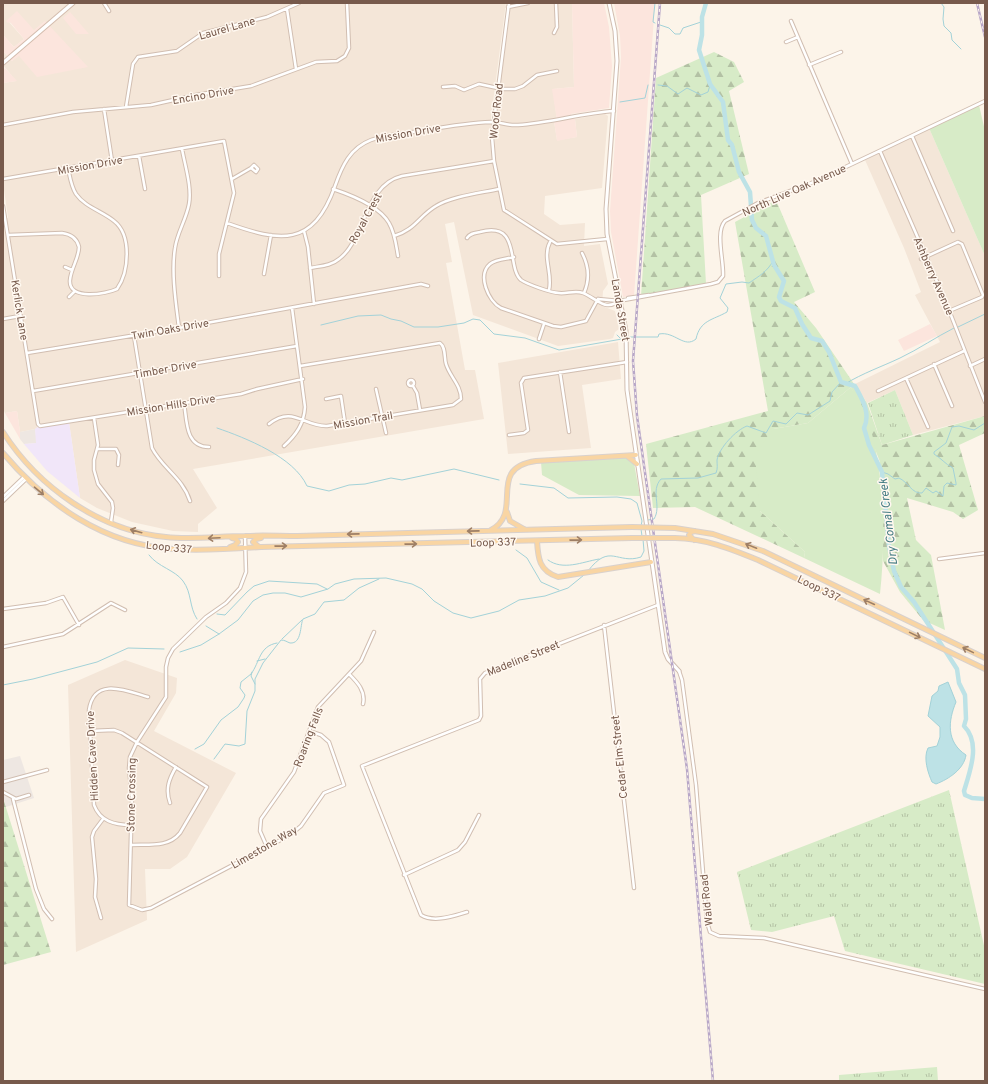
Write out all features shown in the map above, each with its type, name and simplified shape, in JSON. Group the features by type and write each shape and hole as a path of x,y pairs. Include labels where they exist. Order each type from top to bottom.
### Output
{"main road":[{"path":"3,63 73,3"},
{"name":"Loop 337","path":"3,432 25,461 48,484 68,499 111,522 141,533 193,539 244,536 632,527 676,528 699,531 734,540 763,551 985,658"},
{"path":"3,436 35,476 48,484"},
{"name":"Loop 337","path":"3,453 25,478 48,499 70,515 105,532 151,546 173,549 219,550 261,547 632,538 675,538 696,540 725,547 758,560 985,669"},
{"path":"526,530 510,520 507,512 508,479 514,470 523,464 536,461 636,455"},
{"path":"625,456 632,459 637,464"},
{"path":"490,531 500,525 507,512"},
{"path":"696,540 691,538 689,534 692,531 699,531"},
{"path":"261,547 254,544 254,540 268,536"},
{"path":"219,550 233,547 238,543 236,539 229,537"},
{"path":"537,541 540,563 551,574 558,576 651,562"}],"street":[{"path":"104,3 109,11"},
{"name":"Laurel Lane","path":"126,107 132,66 136,58 176,51 203,33 259,19 288,9 299,3"},
{"name":"Encino Drive","path":"3,125 73,112 151,104 251,86 319,62 337,61 345,56 350,41 348,3"},
{"name":"Wood Road","path":"508,3 493,122 494,161 502,206 506,214 550,242"},
{"path":"508,7 528,3"},
{"path":"554,34 557,27 556,3"},
{"name":"Landa Street","path":"609,3 617,53 606,209 607,239 627,339 628,390 637,464 665,652 671,662"},
{"path":"288,9 296,69"},
{"path":"791,21 852,164"},
{"path":"786,42 798,38"},
{"path":"810,65 841,52"},
{"path":"443,87 455,86 464,90 479,84 511,89 520,88 537,75 557,71"},
{"name":"North Live Oak Avenue","path":"620,300 705,286 720,280 723,273 721,228 725,221 753,205 812,182 985,101"},
{"path":"104,109 112,161"},
{"name":"Mission Drive","path":"3,178 112,161 224,141 234,193 226,223 242,230 286,237 304,230 315,223 334,189 341,169 347,159 360,146 371,140 452,126 493,122 516,126 614,111"},
{"path":"912,136 953,231"},
{"path":"180,328 176,302 174,254 177,236 188,210 190,196 182,149"},
{"name":"Ashberry Avenue","path":"880,151 949,311 970,366 984,397 984,402"},
{"path":"139,156 144,190"},
{"name":"Royal Crest","path":"310,268 331,264 343,256 383,186 398,177 494,161"},
{"path":"8,234 62,233 70,235 77,241 79,247 70,282 75,291 85,295 117,289 126,263 127,253 122,233 118,225 80,198 71,184 68,168"},
{"path":"232,179 251,168"},
{"path":"334,189 351,196 380,212 387,220 394,236 398,256"},
{"path":"394,236 410,230 431,209 440,203 499,189"},
{"name":"Kerlick Lane","path":"3,206 39,426"},
{"path":"219,276 220,254 226,223"},
{"path":"304,230 308,247 314,304"},
{"path":"468,238 471,234 481,231 496,231 504,236 510,243 520,279 558,293 584,293 606,305 614,305 620,300"},
{"path":"264,274 271,235"},
{"path":"549,290 550,282 546,250 550,242 563,245 607,239"},
{"path":"921,259 958,242 962,244 983,295 981,298 949,311"},
{"path":"582,253 586,261 589,280 584,293"},
{"path":"514,257 496,261 487,266 484,276 489,296 494,303 501,308 544,324 558,327 584,322 590,317 598,300"},
{"path":"65,267 73,270"},
{"name":"Twin Oaks Drive","path":"27,353 180,328 421,284 428,286"},
{"path":"69,297 75,291"},
{"path":"606,299 606,305"},
{"path":"598,300 620,300"},
{"path":"284,446 296,433 304,419 306,401 292,308"},
{"path":"3,319 20,316"},
{"path":"539,339 544,324"},
{"path":"134,336 153,451 183,484 190,501"},
{"name":"Mission Trail","path":"269,424 286,416 304,419 318,426 345,423 453,405 460,402 459,388 448,367 442,344 300,366"},
{"name":"Timber Drive","path":"33,391 140,374 297,346"},
{"path":"878,391 964,351"},
{"path":"970,366 985,359"},
{"path":"509,435 524,433 528,430 522,380 560,372 627,362"},
{"path":"934,364 952,406"},
{"path":"560,372 569,432"},
{"path":"906,378 928,427"},
{"name":"Mission Hills Drive","path":"39,426 241,394 303,379"},
{"path":"412,386 417,393 420,410"},
{"path":"376,389 386,434"},
{"path":"326,399 341,396 345,423"},
{"path":"184,403 190,437 199,446 209,448"},
{"path":"94,418 97,450 92,460 97,482 109,496 113,505 111,522"},
{"path":"97,450 116,450 119,455 118,465"},
{"path":"3,497 25,478"},
{"path":"3,501 25,478"},
{"name":"Stone Crossing","path":"129,905 132,798 129,768 130,757 137,742 166,698 166,667 168,658 173,648 206,617 226,604 240,588 246,572 244,536"},
{"path":"939,559 985,553"},
{"path":"3,609 46,603 63,597 79,625"},
{"path":"3,647 63,634 111,603 125,610"},
{"name":"Madeline Street","path":"404,875 362,766 478,721 481,716 480,679 483,674 658,605"},
{"name":"Cedar Elm Street","path":"604,626 634,888"},
{"name":"Roaring Falls","path":"267,847 260,831 261,819 294,772 318,707 363,657 374,632"},
{"name":"Wald Road","path":"671,662 679,671 682,680 693,758 707,922 710,932 719,936 764,938 985,989"},
{"path":"349,674 362,690 364,695 363,704"},
{"name":"Hidden Cave Drive","path":"103,819 95,808 93,799 90,731 90,706 92,700 100,691 108,688 118,688 148,697"},
{"path":"90,731 118,731 207,787 175,839 166,843 131,845"},
{"name":"Limestone Way","path":"129,905 142,910 151,908 267,847 297,830 324,793 344,785 329,742 321,735 309,731"},
{"path":"170,803 167,796 168,785 176,767"},
{"path":"3,782 47,770"},
{"path":"3,792 13,799 36,889 44,909 52,918"},
{"path":"13,799 29,796"},
{"path":"467,912 445,918 421,916 404,875 458,850 466,842 479,815"},
{"path":"100,918 95,897 96,880 92,837 94,831 103,819 115,824 131,826"}],"shaded area":[{"path":"3,3 506,3 491,117 491,150 495,149 495,125 511,3 572,3 574,87 553,89 557,121 554,121 557,140 577,137 575,119 605,114 608,116 602,188 545,196 544,214 560,225 585,223 584,246 600,244 608,284 603,291 602,306 615,311 619,329 615,332 613,338 610,339 558,346 473,315 454,222 445,224 452,262 446,263 465,370 475,370 484,419 193,469 217,508 198,524 198,532 173,531 132,522 97,508 80,498 69,422 39,426 35,429 20,432 17,411 5,413 3,409 3,219 8,218 3,183 3,83 16,81 3,65 3,51 12,61 45,21 34,31 9,22 24,39 14,47 3,35"},
{"path":"572,3 604,3 609,27 612,66 609,108 571,114 572,119 575,119 577,137 557,141 554,121 557,121 552,89 574,87"},
{"path":"614,3 655,3 634,296 623,297 611,232 610,211 621,57 620,36"},
{"path":"17,11 34,30 45,21 88,67 37,77 19,56 12,61 3,51 3,35 14,47 24,39 10,22 8,23 6,21"},
{"path":"70,12 89,34 76,34 63,18"},
{"path":"5,68 17,81 3,83 3,70"},
{"path":"929,128 985,256 985,416 913,435 895,390 867,403 855,384 940,342 915,295 921,292 904,248 865,160"},
{"path":"930,324 937,336 904,351 898,340"},
{"path":"618,342 621,379 582,385 591,448 508,454 498,363"},
{"path":"17,411 20,432 20,439 5,413"},
{"path":"69,422 80,498 47,471 24,444 36,443 35,429 39,426"},
{"path":"35,429 37,443 24,444 20,439 20,432"},
{"path":"125,660 177,678 176,693 154,731 236,773 187,857 170,869 145,869 147,920 76,952 68,685"},
{"path":"20,756 34,798 6,807 3,798 3,760"}],"green space":[{"path":"714,52 734,62 744,82 729,91 749,174 701,195 706,284 641,296 656,78"},
{"path":"979,105 985,131 985,256 929,128"},
{"path":"776,200 815,292 794,302 816,328 867,403 882,445 985,416 985,433 959,445 978,510 963,519 953,512 907,498 916,540 931,555 945,630 923,620 900,592 883,561 880,462 851,387 808,423 773,429 760,511 805,552 804,558 695,507 653,508 646,444 768,411 735,222"},
{"path":"851,387 867,417 873,438 881,482 883,550 880,594 804,558 805,552 760,511 755,455 773,429 808,423"},
{"path":"895,390 913,435 882,445 868,403"},
{"path":"622,457 629,458 634,463 640,496 579,495 542,475 541,462"},
{"path":"949,790 985,950 985,984 845,951 834,916 772,932 751,930 737,872"},
{"path":"3,798 51,952 3,965"},
{"path":"937,1067 938,1081 839,1081 839,1075"}],"water":[{"path":"948,682 956,702 951,716 950,731 955,744 966,755 962,765 955,773 936,784 932,782 929,774 926,756 928,748 937,746 940,737 940,727 928,716 932,696 938,691 939,686"}],"waterway":[{"path":"655,3 653,22 655,23"},
{"name":"Dry Comal Creek","path":"706,3 702,17 702,35 699,50 710,84 723,102 728,140 732,145 739,172 750,192 752,220 756,228 766,236 774,265 784,281 779,297 781,301 795,308 802,324 811,338 822,341 829,352 841,382 855,386 863,401 867,417 864,428 869,445 882,472 889,546 894,571 901,587 914,602 957,669 959,683 965,695 966,719 964,726 969,733 973,749 973,757 964,791 965,795 972,798 985,799"},
{"path":"941,3 944,7 944,26 951,33 952,40 961,49"},
{"path":"660,25 669,28 675,34 680,34 683,28 701,22"},
{"path":"620,102 645,98 648,85"},
{"path":"658,85 667,86 678,94 687,88 701,95 708,92 710,85"},
{"path":"629,337 658,337 659,334 665,334 683,341 692,342 696,339 704,324 727,312 728,308 720,298 726,284 742,282 749,283 765,271 773,261"},
{"path":"958,327 985,314"},
{"path":"321,325 358,316 381,315 414,327 438,327 464,323 473,319 480,320 494,334 525,338 559,350 622,339"},
{"path":"845,384 907,354 954,328"},
{"path":"617,335 620,338"},
{"path":"648,520 654,519 656,514 656,488 661,479 698,478 716,473 718,455 724,445 738,431 747,426 766,433 773,421 786,424 797,413 808,415 830,401 832,392 841,382"},
{"path":"882,472 895,479 899,478 915,492 922,493 926,488 933,493 936,491 943,496 944,486 947,483 956,485 953,468 934,454 934,452 946,443 952,427 959,426 974,430 985,423"},
{"path":"217,428 255,443 268,450 292,466 307,486 329,491 349,485 365,484 391,478 402,480 454,469 499,480"},
{"path":"520,484 554,488 568,498 617,497 631,499 637,503 642,521 641,526"},
{"path":"641,529 642,536"},
{"path":"588,571 596,562 608,556 633,559 641,557 644,551 643,539"},
{"path":"516,550 527,558 541,582 559,590"},
{"path":"149,555 157,563 180,577 188,590 194,614 197,619"},
{"path":"548,560 560,565 573,565 599,559"},
{"path":"180,652 201,645 219,634 238,620 253,601 263,595 273,593 285,593 301,597 328,589 335,584 354,579 386,578 412,584 422,589 434,601 453,613 471,618 499,611 519,600 545,596 568,588 584,575"},
{"path":"214,759 225,744 239,746 245,744 247,711 255,691 255,679 263,663 281,640 290,643 297,641 303,619 315,614 324,602 344,600 359,588 379,579"},
{"path":"217,614 225,615 254,586 269,581 317,584 327,589"},
{"path":"282,639 302,620"},
{"path":"206,626 219,634"},
{"path":"195,749 204,744 221,720 238,707 245,695 240,688 241,682 251,674 263,651 267,647 277,643"},
{"path":"3,685 33,679 97,662 128,648 164,649"},
{"path":"257,661 265,659"},
{"path":"252,672 251,676 255,684"}],"railway":[{"path":"660,3 633,361 637,416 687,769 713,1081"},
{"path":"977,3 985,37"}]}
